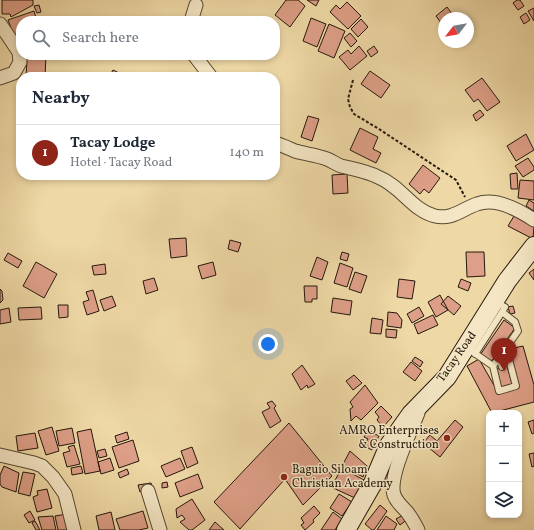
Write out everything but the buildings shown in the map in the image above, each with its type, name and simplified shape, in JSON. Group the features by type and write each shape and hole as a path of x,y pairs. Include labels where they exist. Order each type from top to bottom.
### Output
{"main road":[{"name":"Tacay Road","path":"346,530 373,483 389,445 411,414 470,351 499,307 507,281 534,246"}],"street":[{"path":"193,16 196,5"},
{"path":"0,24 16,48"},
{"path":"0,78 14,73 20,60"},
{"path":"198,60 208,72"},
{"path":"280,145 328,159 339,166 349,167 379,177 393,184 422,211 436,216 451,217 460,214 479,203 487,202 499,204 524,214 534,220"},
{"path":"418,530 406,511 398,503 394,494 393,486 401,457 424,399"},
{"path":"0,455 42,466 53,477 65,494 74,530"},
{"path":"148,491 158,530"}],"lane":[{"path":"492,366 518,331 515,322 499,307"},
{"path":"470,351 492,366 499,391 516,386 506,348"},
{"path":"499,357 502,367"}],"path":[{"path":"353,80 348,99 354,114 456,180 470,207"}],"place":[{"name":"Tacay Lodge","path":"504,371"},
{"name":"AMRO Enterprises & Construction","path":"447,438"},
{"name":"Baguio Siloam Christian Academy","path":"284,477"}]}
